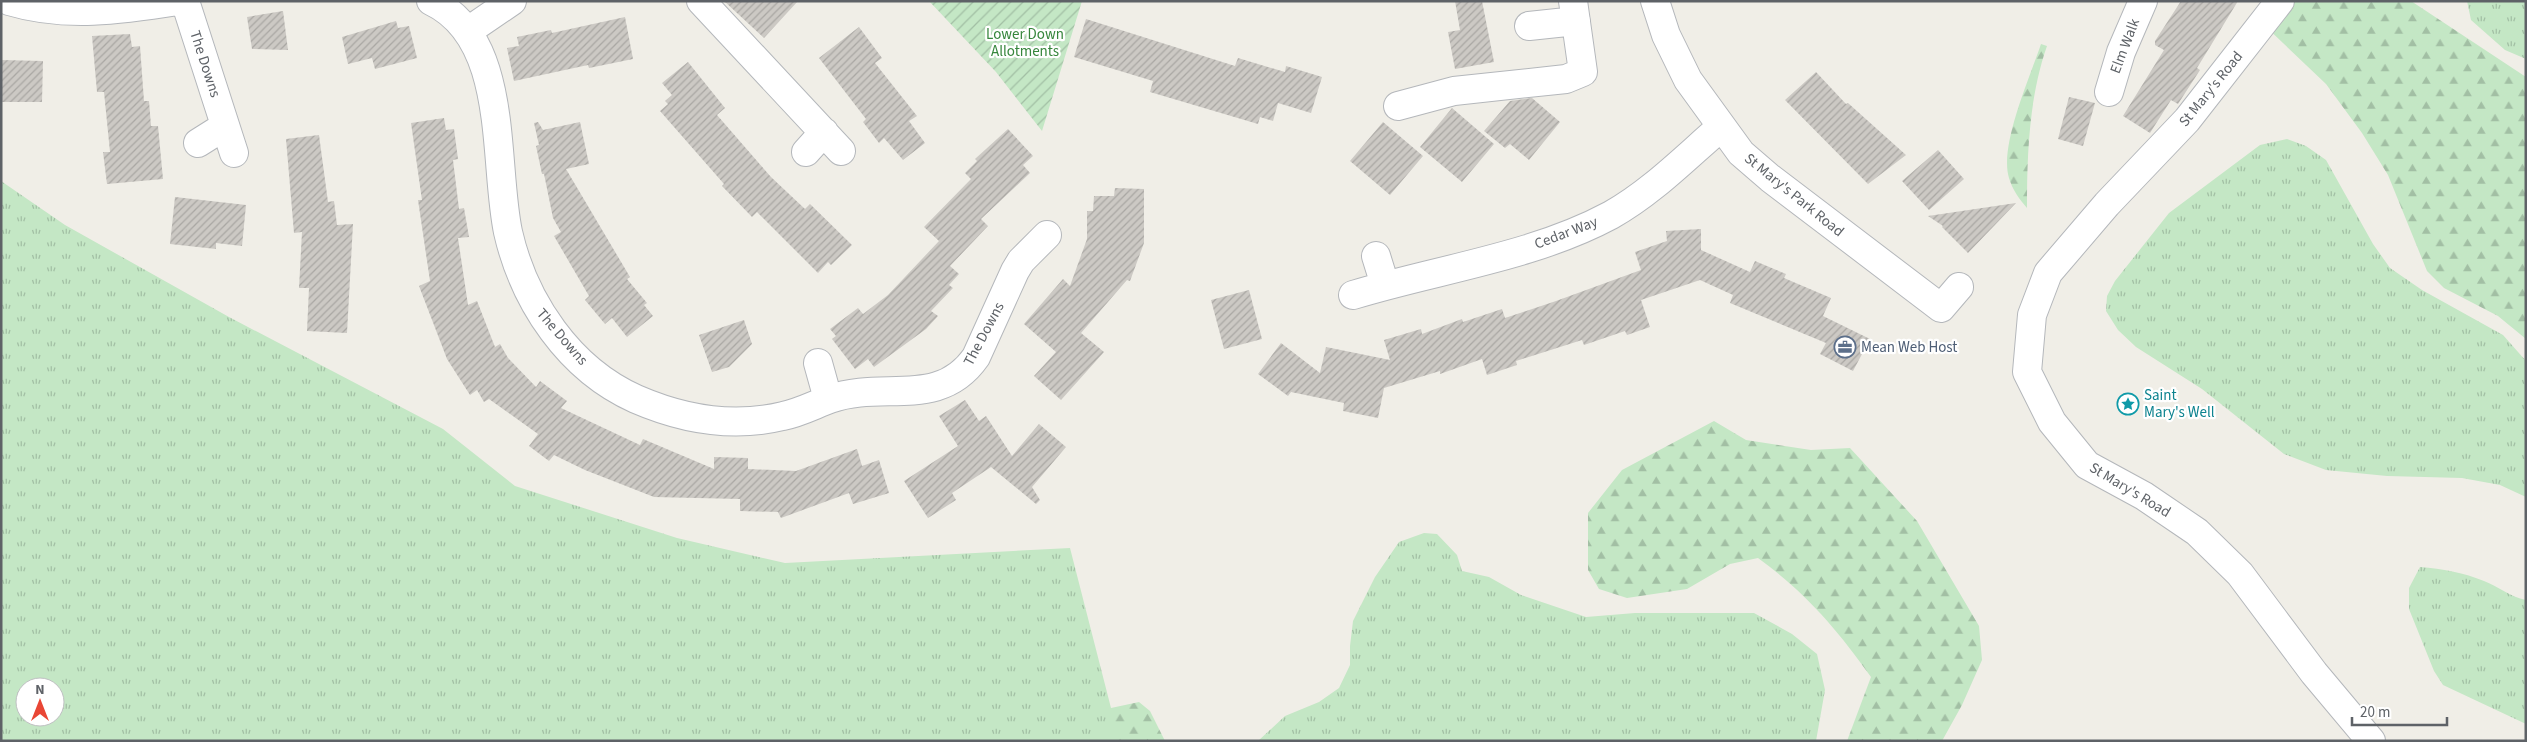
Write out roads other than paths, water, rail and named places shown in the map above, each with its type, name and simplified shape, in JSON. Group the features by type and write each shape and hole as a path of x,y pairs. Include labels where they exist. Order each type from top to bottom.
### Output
{"street":[{"path":"10,1 45,10 93,12 178,1"},
{"name":"The Downs","path":"185,1 234,153"},
{"name":"The Downs","path":"431,1 453,14 468,31 479,51 488,76 504,208 518,266 539,312 580,360 598,377 622,393 674,412 716,421 740,422 783,416 828,400 863,391 934,387 955,380 976,357 1013,274 1031,243"},
{"path":"468,31 512,1"},
{"path":"701,1 833,141 806,152"},
{"name":"St Mary's Park Road","path":"1655,1 1666,34 1680,64 1721,127 1741,153 1770,178 1941,308 1959,287"},
{"name":"Elm Walk","path":"2109,92 2122,52 2143,1"},
{"name":"St Mary's Road","path":"2280,1 2187,120 2107,204 2048,273 2032,315 2027,372 2052,422 2087,465 2144,496 2197,532 2240,574 2314,673 2371,741"},
{"path":"1398,106 1454,91 1566,78 1583,72 1574,11 1529,26"},
{"path":"198,143 225,126"},
{"name":"Cedar Way","path":"1353,295 1539,245 1584,228 1612,214 1646,192 1721,127"},
{"path":"1376,256 1385,285"},
{"path":"818,363 828,400"}],"place":[{"name":"Mean Web Host","path":"1845,347"},
{"name":"Saint Mary's Well","path":"2128,404"}],"park label":[{"name":"Lower Down Allotments","path":"1025,42"}]}
